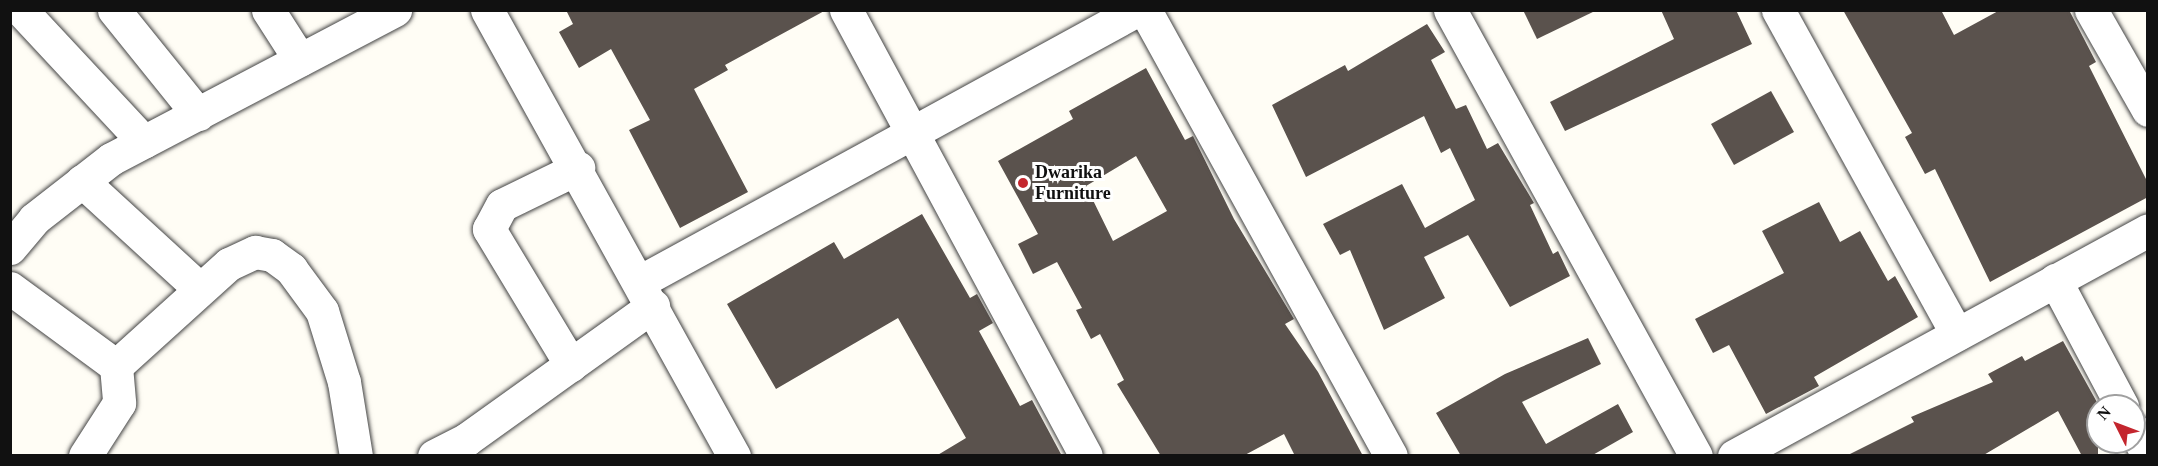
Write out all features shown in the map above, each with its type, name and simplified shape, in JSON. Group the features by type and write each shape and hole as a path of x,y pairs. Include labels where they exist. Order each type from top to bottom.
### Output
{"street":[{"path":"21,10 144,142"},
{"path":"114,10 198,114"},
{"path":"268,10 300,60"},
{"path":"10,248 34,219 82,181 144,142 395,10"},
{"path":"487,10 578,168 734,456"},
{"path":"846,10 1086,456"},
{"path":"434,456 467,439 571,365 647,294 913,133 1137,10"},
{"path":"1145,10 1391,456"},
{"path":"1450,10 1695,456"},
{"path":"1778,10 1957,334"},
{"path":"2091,10 2148,110"},
{"path":"571,365 489,229 502,205 578,168"},
{"path":"82,181 200,289"},
{"path":"1734,456 2148,230"},
{"path":"116,366 200,289 255,252 272,255 291,269 322,311 344,382 356,456"},
{"path":"2055,280 2116,394"},
{"path":"10,288 116,366 119,403 85,456"}],"building":[{"path":"566,10 826,10 725,65 728,70 694,89 748,192 680,228 629,130 650,120 611,49 579,68 559,32 573,24"},
{"path":"1523,10 1597,10 1537,39"},
{"path":"1661,10 1736,10 1752,44 1565,131 1550,102 1674,39"},
{"path":"1843,10 1941,10 1954,35 2000,10 2069,10 2096,62 2089,66 2148,183 2148,197 1990,282 1935,169 1925,174 1905,137 1912,133"},
{"path":"1427,24 1445,52 1431,60 1456,109 1466,105 1487,149 1498,143 1534,203 1530,205 1553,254 1558,251 1570,276 1510,307 1468,235 1424,257 1445,298 1384,330 1350,250 1340,255 1323,224 1402,184 1425,228 1475,200 1450,148 1441,153 1424,116 1306,177 1272,105 1345,65 1348,71"},
{"path":"1146,68 1185,140 1193,136 1234,219 1294,319 1285,324 1318,372 1363,456 1295,456 1284,434 1243,456 1161,456 1117,384 1124,380 1100,334 1091,339 1076,310 1082,308 1057,262 1033,274 1018,244 1038,234 998,161 1073,119 1069,111","holes":["1136,156 1167,211 1113,241 1086,186"]},
{"path":"1771,91 1794,132 1734,165 1711,124"},
{"path":"1819,202 1840,242 1860,231 1888,281 1895,276 1918,317 1814,377 1819,386 1766,414 1729,345 1713,353 1695,319 1784,273 1762,231"},
{"path":"922,214 970,298 977,294 993,323 979,331 1020,406 1032,400 1062,456 936,456 966,438 898,318 776,389 727,304 834,242 844,259"},
{"path":"1588,338 1601,364 1522,402 1546,444 1618,404 1633,432 1591,456 1461,456 1436,413 1505,374"},
{"path":"2063,341 2092,394 2086,394 2086,454 2098,454 2098,456 2082,456 2058,411 1982,456 1846,456 1914,422 1911,417 1993,382 1988,374 2022,356 2025,361"}],"place":[{"name":"Dwarika Furniture","path":"1023,183"}]}
